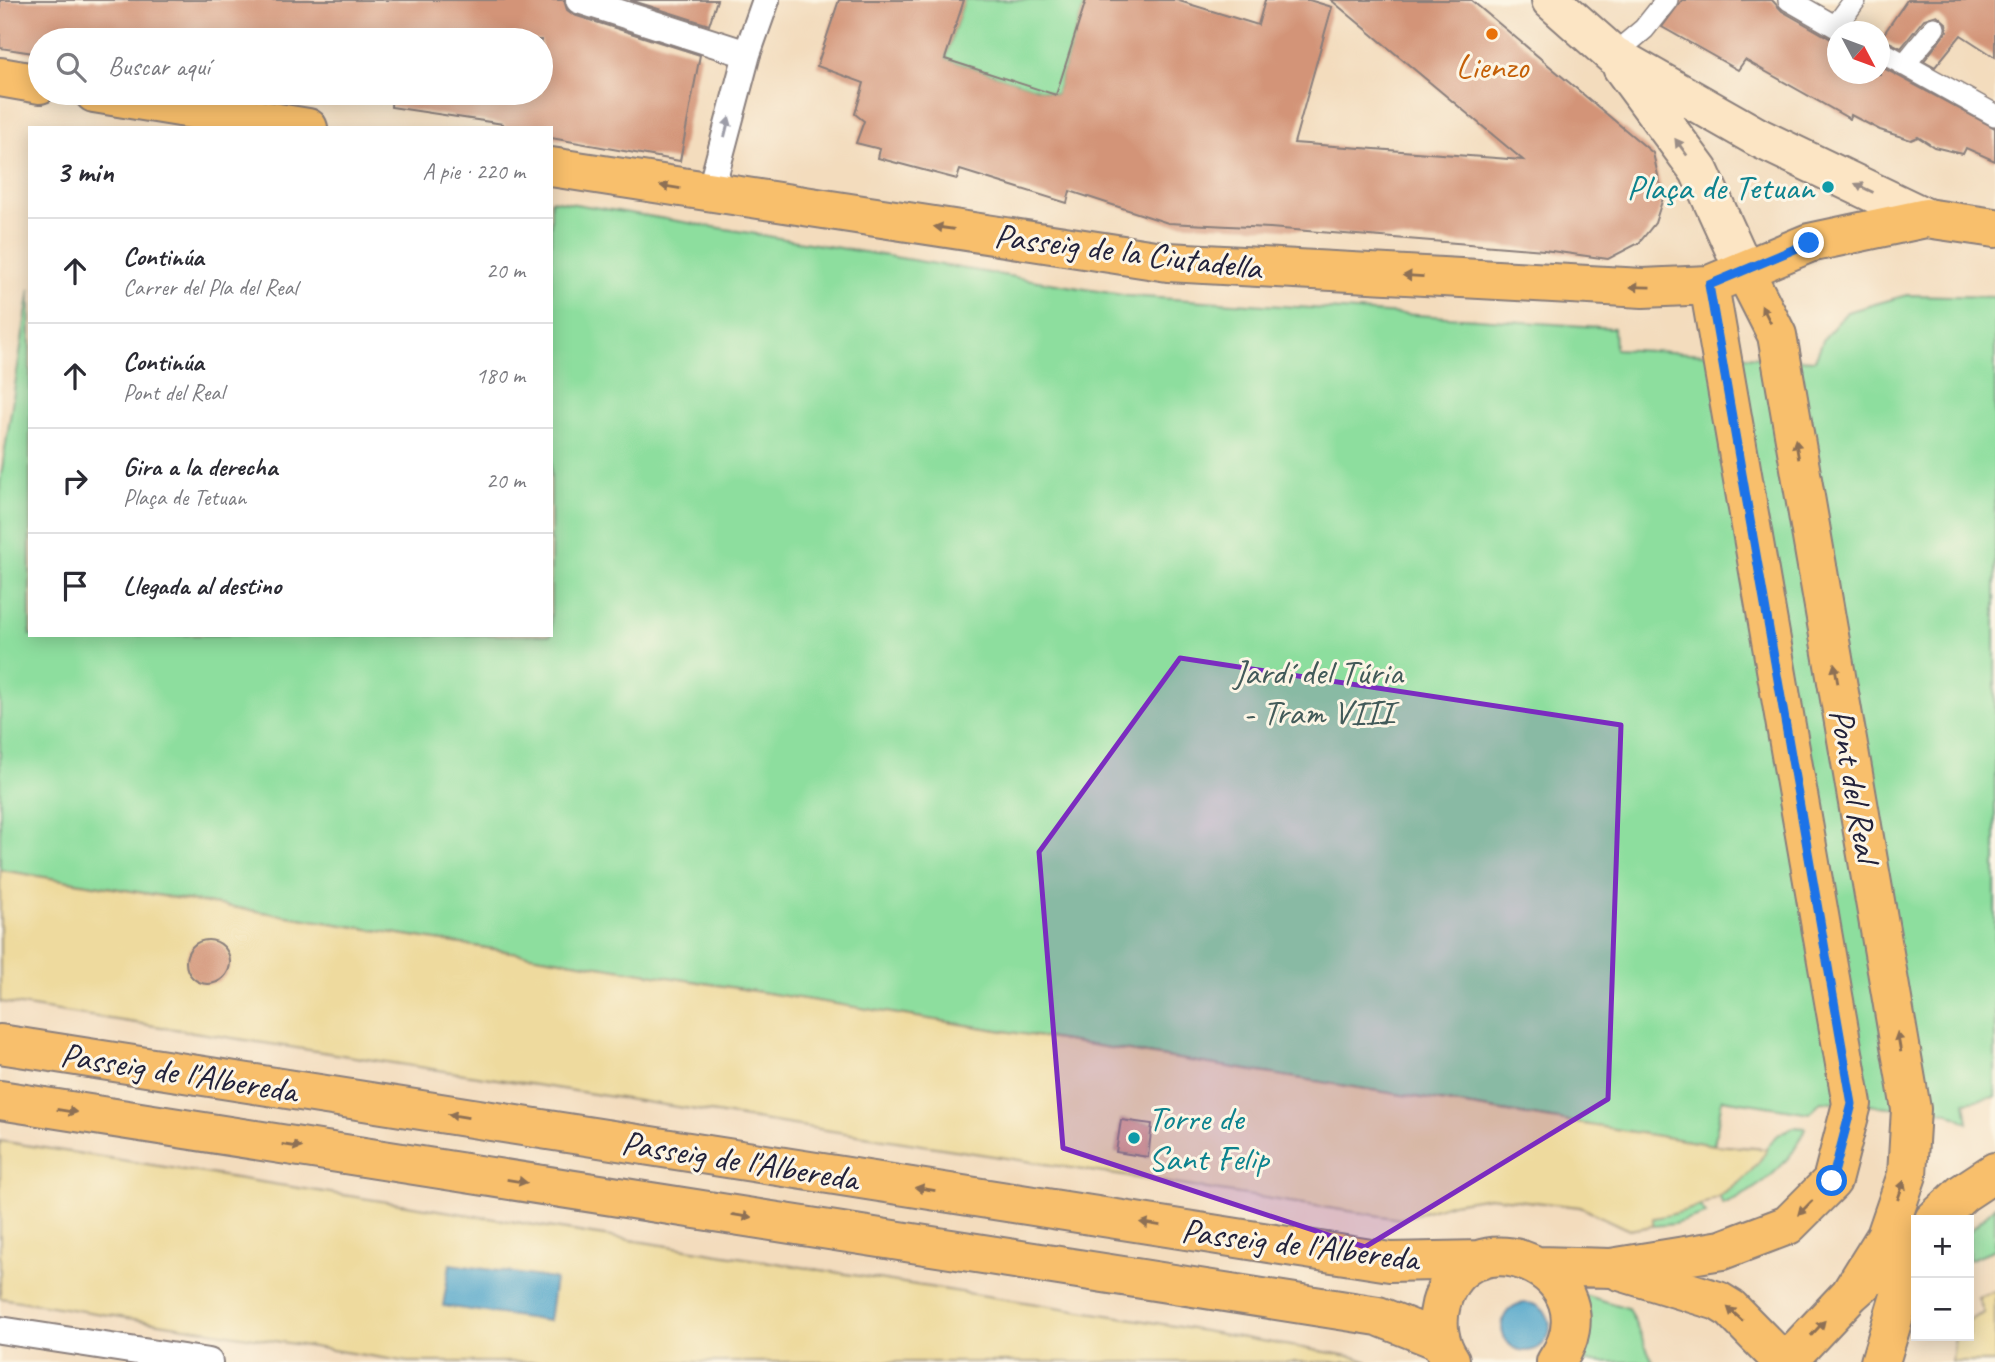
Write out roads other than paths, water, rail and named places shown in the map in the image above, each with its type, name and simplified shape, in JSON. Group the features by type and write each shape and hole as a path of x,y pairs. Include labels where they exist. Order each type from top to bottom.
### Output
{"main road":[{"path":"1551,0 1613,55 1699,171 1745,272"},
{"path":"1613,55 1759,138 1926,218 1995,228"},
{"path":"0,77 28,82"},
{"path":"167,105 296,126"},
{"name":"Passeig de la Ciutadella","path":"553,167 1189,264 1643,288 1709,285"},
{"path":"1709,285 1809,243 1926,218"},
{"name":"Pont del Real","path":"1745,272 1777,335 1782,358 1911,1109 1907,1175 1886,1236 1850,1294"},
{"name":"Pont del Real","path":"1611,1268 1722,1251 1788,1225 1832,1181 1852,1104 1709,285"},
{"name":"Passeig de l'Albereda","path":"0,1044 1390,1262 1480,1260 1500,1255 1521,1258 1539,1266"},
{"name":"Passeig de l'Albereda","path":"0,1100 1378,1316 1446,1352"},
{"path":"1940,1215 1963,1193 1995,1172"},
{"path":"1539,1266 1611,1268 1718,1301 1731,1309 1784,1362 1850,1294 1911,1241"},
{"path":"1446,1352 1438,1317 1444,1292 1459,1273 1480,1260"},
{"path":"1539,1266 1554,1278 1564,1294 1570,1313 1569,1333 1556,1362"},
{"path":"1880,1362 1903,1286 1911,1269"}],"street":[{"path":"579,0 747,54"},
{"path":"710,193 747,54 766,0"},
{"path":"1613,55 1644,29 1667,0"},
{"path":"1789,0 1827,21"},
{"path":"1845,21 1855,0"},
{"path":"1904,65 1934,27"},
{"path":"1890,57 1995,115"},
{"path":"0,1330 209,1362"}],"water":[{"path":"450,1264 555,1279 549,1321 443,1306"},
{"path":"1526,1303 1543,1310 1550,1327 1543,1344 1526,1351 1509,1344 1502,1327 1509,1310"}],"place":[{"name":"Lienzo","path":"1492,34"},
{"name":"Plaça de Tetuan","path":"1828,187"},
{"name":"Torre de Sant Felip","path":"1134,1138"}],"park label":[{"name":"Jardí del Túria - Tram VIII","path":"1318,692"}]}
